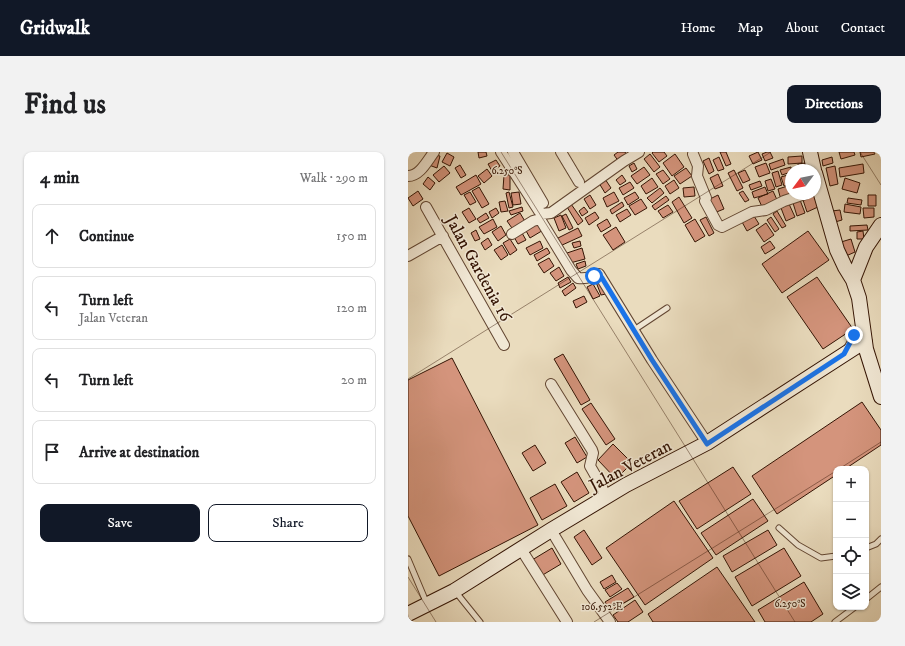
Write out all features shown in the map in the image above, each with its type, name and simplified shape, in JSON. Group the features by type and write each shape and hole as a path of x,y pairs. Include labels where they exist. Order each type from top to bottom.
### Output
{"main road":[{"path":"810,152 813,164"},
{"path":"820,200 837,250 844,267 853,280 859,298 866,349 881,397"},
{"path":"853,280 866,247 881,225"},
{"name":"Jalan Veteran","path":"408,614 454,591 606,497 707,444 844,354 864,334"}],"street":[{"path":"408,176 413,175 426,165 434,152"},
{"path":"501,152 539,211 546,214 551,213 639,152"},
{"path":"513,152 543,203"},
{"path":"561,152 579,182"},
{"path":"694,153 698,166 697,176 706,198 705,201 716,221 722,227 752,212 766,210 787,200"},
{"name":"Jalan Gardenia 16","path":"426,207 504,345"},
{"path":"512,234 533,221 540,219 578,278 587,279 599,274 652,360 707,444"},
{"path":"408,256 443,236"},
{"path":"551,384 592,450 593,454 590,466 606,497"},
{"path":"551,530 587,590 610,622"},
{"path":"521,549 568,622"}],"lane":[{"path":"634,330 667,308"},
{"path":"779,528 798,545 821,558 833,556"},
{"path":"869,547 876,544 881,539"},
{"path":"408,559 427,605"},
{"path":"869,596 881,587"},
{"path":"454,591 480,622"},
{"path":"835,622 851,610"}],"building":[{"path":"478,152 486,152 487,156 479,158"},
{"path":"618,152 625,152 627,155 619,162 614,155"},
{"path":"664,152 667,156 659,162 652,153"},
{"path":"720,152 726,152 731,164 726,166"},
{"path":"758,152 762,160 753,164 749,156"},
{"path":"770,152 773,158 765,161 762,154"},
{"path":"839,152 854,152 855,155 841,159"},
{"path":"860,152 874,152 875,154 861,157"},
{"path":"447,153 454,157 450,166 442,162"},
{"path":"432,154 440,156 437,168 429,165"},
{"path":"650,154 660,167 654,172 644,159"},
{"path":"675,154 684,167 672,176 663,163"},
{"path":"802,156 802,163 788,164 788,157"},
{"path":"719,157 724,169 718,171 713,160"},
{"path":"832,157 833,163 823,166 822,160"},
{"path":"709,158 714,171 709,174 703,161"},
{"path":"783,159 785,165 771,170 769,164"},
{"path":"496,160 500,166 492,171 488,164"},
{"path":"634,163 637,169 632,172 629,166"},
{"path":"766,163 770,173 759,177 755,167"},
{"path":"863,164 864,173 840,177 839,168"},
{"path":"460,165 466,175 461,178 455,168"},
{"path":"444,166 450,173 439,182 433,175"},
{"path":"835,166 838,184 830,186 826,168"},
{"path":"644,167 650,175 637,184 631,176"},
{"path":"686,168 692,176 680,184 674,176"},
{"path":"487,169 492,176 484,183 478,176"},
{"path":"785,169 785,174 782,175 780,170"},
{"path":"663,170 670,179 663,184 656,174"},
{"path":"734,170 743,188 737,191 728,173"},
{"path":"745,170 750,180 743,183 738,173"},
{"path":"778,171 782,185 776,187 772,173"},
{"path":"718,174 723,186 715,189 710,178"},
{"path":"476,175 481,184 461,195 456,187"},
{"path":"504,175 510,175 510,190 503,189"},
{"path":"622,175 626,181 620,185 616,180"},
{"path":"785,176 785,186 784,186 781,177"},
{"path":"428,177 435,183 430,190 423,184"},
{"path":"652,178 658,187 646,194 641,186"},
{"path":"845,178 860,183 857,193 842,189"},
{"path":"605,179 611,188 605,193 599,183"},
{"path":"771,179 775,189 768,191 765,181"},
{"path":"674,180 679,188 670,194 665,186"},
{"path":"760,181 762,186 751,190 749,185"},
{"path":"630,182 634,188 623,195 619,188"},
{"path":"479,187 489,204 482,208 472,191"},
{"path":"694,187 695,196 684,197 683,188"},
{"path":"765,187 768,194 754,198 752,192"},
{"path":"785,187 785,198 781,200 778,189"},
{"path":"660,188 664,193 652,203 647,198"},
{"path":"418,191 423,199 413,206 408,198"},
{"path":"743,191 749,200 745,202 739,193"},
{"path":"773,191 778,202 763,209 758,198"},
{"path":"470,192 476,202 470,205 464,195"},
{"path":"509,192 513,207 509,208 506,193"},
{"path":"519,192 521,204 513,205 511,193"},
{"path":"614,192 619,201 607,207 603,198"},
{"path":"635,192 639,198 628,205 624,198"},
{"path":"590,195 596,205 590,209 584,199"},
{"path":"718,195 724,209 714,213 708,200"},
{"path":"868,195 876,195 876,206 868,206"},
{"path":"666,196 669,200 655,210 652,206"},
{"path":"679,197 692,218 684,223 672,202"},
{"path":"848,198 862,200 861,205 847,203"},
{"path":"641,199 647,208 635,215 629,206"},
{"path":"800,200 805,213 797,216 793,203"},
{"path":"803,200 815,200 818,207 807,212"},
{"path":"505,201 508,211 501,212 499,202"},
{"path":"622,202 624,206 612,214 610,210"},
{"path":"571,204 583,221 578,225 567,207"},
{"path":"789,204 795,217 786,221 781,208"},
{"path":"845,204 861,207 860,214 844,212"},
{"path":"668,205 673,212 663,218 658,211"},
{"path":"522,207 523,211 511,215 509,211"},
{"path":"584,207 588,212 582,216 579,211"},
{"path":"469,208 476,219 469,223 462,212"},
{"path":"496,208 499,213 492,218 489,212"},
{"path":"863,208 874,208 874,217 864,218"},
{"path":"627,209 631,215 620,222 616,215"},
{"path":"840,210 842,220 835,222 832,211"},
{"path":"777,211 786,226 782,228 773,214"},
{"path":"595,212 599,218 589,225 585,218"},
{"path":"486,213 489,218 480,223 477,219"},
{"path":"520,213 526,223 514,231 507,221"},
{"path":"566,214 573,228 569,230 562,216"},
{"path":"561,215 566,228 559,231 554,218"},
{"path":"754,216 759,224 747,231 742,222"},
{"path":"706,217 714,233 709,236 700,220"},
{"path":"771,217 779,229 775,232 767,220"},
{"path":"493,219 497,227 484,234 479,227"},
{"path":"607,219 611,226 601,232 597,225"},
{"path":"695,219 705,236 695,242 685,225"},
{"path":"540,220 545,229 530,238 525,229"},
{"path":"766,223 774,235 764,242 756,230"},
{"path":"867,225 868,230 850,231 850,226"},
{"path":"501,226 506,235 498,241 492,232"},
{"path":"616,227 625,242 613,250 603,235"},
{"path":"578,228 582,236 560,246 556,239"},
{"path":"476,230 480,239 475,241 471,233"},
{"path":"808,231 829,260 782,293 762,264"},
{"path":"863,231 864,239 857,239 857,232"},
{"path":"522,233 526,240 518,244 514,237"},
{"path":"488,238 492,245 485,250 481,243"},
{"path":"510,239 517,250 510,255 503,243"},
{"path":"851,239 855,252 846,256 841,242"},
{"path":"540,241 543,248 530,255 526,248"},
{"path":"580,241 581,246 574,248 572,243"},
{"path":"770,241 775,248 765,254 761,247"},
{"path":"502,245 508,255 501,260 494,250"},
{"path":"547,248 550,253 537,261 534,255"},
{"path":"582,248 585,259 570,263 567,253"},
{"path":"549,258 554,266 544,273 538,264"},
{"path":"585,261 586,266 578,269 576,264"},
{"path":"559,267 564,276 556,281 550,273"},
{"path":"568,277 571,282 560,288 558,283"},
{"path":"817,277 853,329 823,349 787,297"},
{"path":"600,280 606,294 601,295 596,282"},
{"path":"573,283 576,288 565,296 562,291"},
{"path":"593,284 600,296 593,299 587,287"},
{"path":"584,296 587,302 576,308 573,301"},
{"path":"563,354 590,400 581,405 554,359"},
{"path":"452,358 538,525 439,576 408,516 408,380"},
{"path":"862,402 881,430 881,445 850,466 833,466 833,477 777,514 752,476"},
{"path":"591,403 615,439 606,445 582,409"},
{"path":"575,437 587,457 577,463 565,443"},
{"path":"613,444 632,463 616,479 598,460"},
{"path":"535,445 546,463 533,471 522,453"},
{"path":"733,467 751,494 697,529 679,501"},
{"path":"577,472 589,493 574,502 561,482"},
{"path":"555,484 567,506 542,520 530,498"},
{"path":"753,499 768,521 716,555 701,533"},
{"path":"674,501 713,558 645,605 606,548"},
{"path":"584,530 602,558 592,565 574,537"},
{"path":"768,530 777,545 732,572 723,556"},
{"path":"552,548 561,564 541,576 532,560"},
{"path":"784,548 801,576 752,606 735,577"},
{"path":"717,567 755,622 653,622 648,614"},
{"path":"612,575 616,582 604,589 600,582"},
{"path":"804,582 823,614 811,622 765,622 758,610"},
{"path":"617,583 622,589 610,597 605,590"},
{"path":"628,588 634,597 610,611 605,602"},
{"path":"635,600 643,612 628,622 618,622 613,615"}],"route":[{"path":"594,276 599,274 602,278 652,360 707,444 844,354 854,335"}]}
